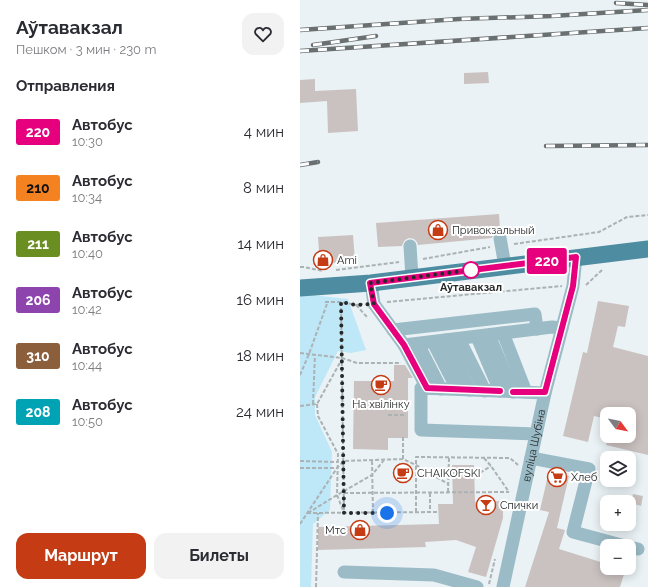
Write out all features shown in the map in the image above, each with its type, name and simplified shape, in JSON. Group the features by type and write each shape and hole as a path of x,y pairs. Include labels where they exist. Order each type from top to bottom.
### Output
{"main road":[{"path":"300,288 370,283 412,269 506,266 648,249"}],"street":[{"path":"501,241 506,266"},
{"path":"410,246 412,269"},
{"name":"вуліца Шубіна","path":"503,587 545,392 573,286 576,257"},
{"path":"370,283 374,304 404,345 427,388"},
{"path":"393,330 536,314 537,329"},
{"path":"404,345 552,327 562,328"},
{"path":"503,334 526,392"},
{"path":"483,336 500,391"},
{"path":"483,336 513,392"},
{"path":"459,339 484,391"},
{"path":"439,341 457,389"},
{"path":"439,341 470,390"},
{"path":"418,344 441,389"},
{"path":"536,434 421,430 421,388 545,392"},
{"path":"531,458 590,469 574,532 601,539"},
{"path":"344,572 434,574 477,587"}],"path":[{"path":"332,270 412,269 501,241 599,232 627,217 648,215"},
{"path":"300,267 324,271"},
{"path":"344,513 341,302 356,305 374,304 559,286 586,285 606,267"},
{"path":"300,375 328,302"},
{"path":"300,353 342,358 357,363 404,363"},
{"path":"313,404 315,354"},
{"path":"342,358 317,404 318,416 338,454 337,494 344,513"},
{"path":"300,406 317,404"},
{"path":"388,415 404,416"},
{"path":"403,435 403,459"},
{"path":"416,512 416,457 510,458 520,468"},
{"path":"448,492 449,457"},
{"path":"483,457 509,492"},
{"path":"300,524 344,461 403,459 416,464 448,485 452,486"},
{"path":"307,513 337,494 344,492 372,475 384,460"},
{"path":"300,461 338,462"},
{"path":"372,461 373,513"},
{"path":"474,476 491,466"},
{"path":"300,468 338,468"},
{"path":"448,470 452,471"},
{"path":"509,492 512,486"},
{"path":"344,492 509,492"},
{"path":"430,492 430,512"},
{"path":"307,513 439,512"},
{"path":"316,587 318,513"}],"shaded area":[{"path":"312,295 348,299 366,350 351,353 338,351 315,397 315,415 332,452 330,510 313,524 311,587 300,587 300,296"}],"building":[{"path":"488,72 489,83 464,84 464,73"},
{"path":"315,79 315,91 356,89 358,131 328,133 327,101 300,103 300,80"},
{"name":"Привокзальный","path":"499,214 500,230 495,232 492,238 418,245 414,239 409,238 405,240 402,246 378,247 376,223"},
{"path":"353,235 355,261 320,264 318,237"},
{"path":"598,301 629,306 625,327 618,326 613,347 648,356 648,455 606,445 606,443 636,443 636,407 600,407 600,417 594,416 588,442 563,436 583,352 587,353"},
{"path":"394,365 405,365 413,378 408,378 408,438 388,438 388,450 353,449 354,381 394,381"},
{"path":"452,465 474,465 475,502 503,501 503,518 486,577 468,572 476,547 456,540 425,542 426,547 318,550 318,527 439,524 438,504 453,504"},
{"path":"549,471 566,473 566,475 569,476 557,528 565,530 559,549 600,562 600,575 624,575 620,587 525,587 549,512 540,510"},
{"path":"633,494 643,496 641,506 636,504 636,495"}],"railway":[{"path":"616,3 648,5"},
{"path":"300,30 459,19 552,16 648,10"},
{"path":"300,51 648,28"},
{"path":"313,45 376,36"},
{"path":"546,146 648,145"},
{"path":"300,165 318,162"}],"bus line":[{"name":"220","path":"500,391 427,388 404,345 374,304 370,283 576,257 573,286 545,392 513,392"}],"place":[{"name":"Привокзальный","path":"438,230"},
{"name":"Ami","path":"323,260"},
{"name":"Аўтавакзал","path":"471,270"},
{"name":"На хвілінку","path":"381,385"},
{"name":"CHAIKOFSKI","path":"403,473"},
{"name":"Хлеб","path":"557,477"},
{"name":"Спички","path":"486,505"},
{"name":"Мтс","path":"360,530"}],"route":[{"path":"387,513 344,513 341,302 356,305 374,304 370,283 471,270"}]}
